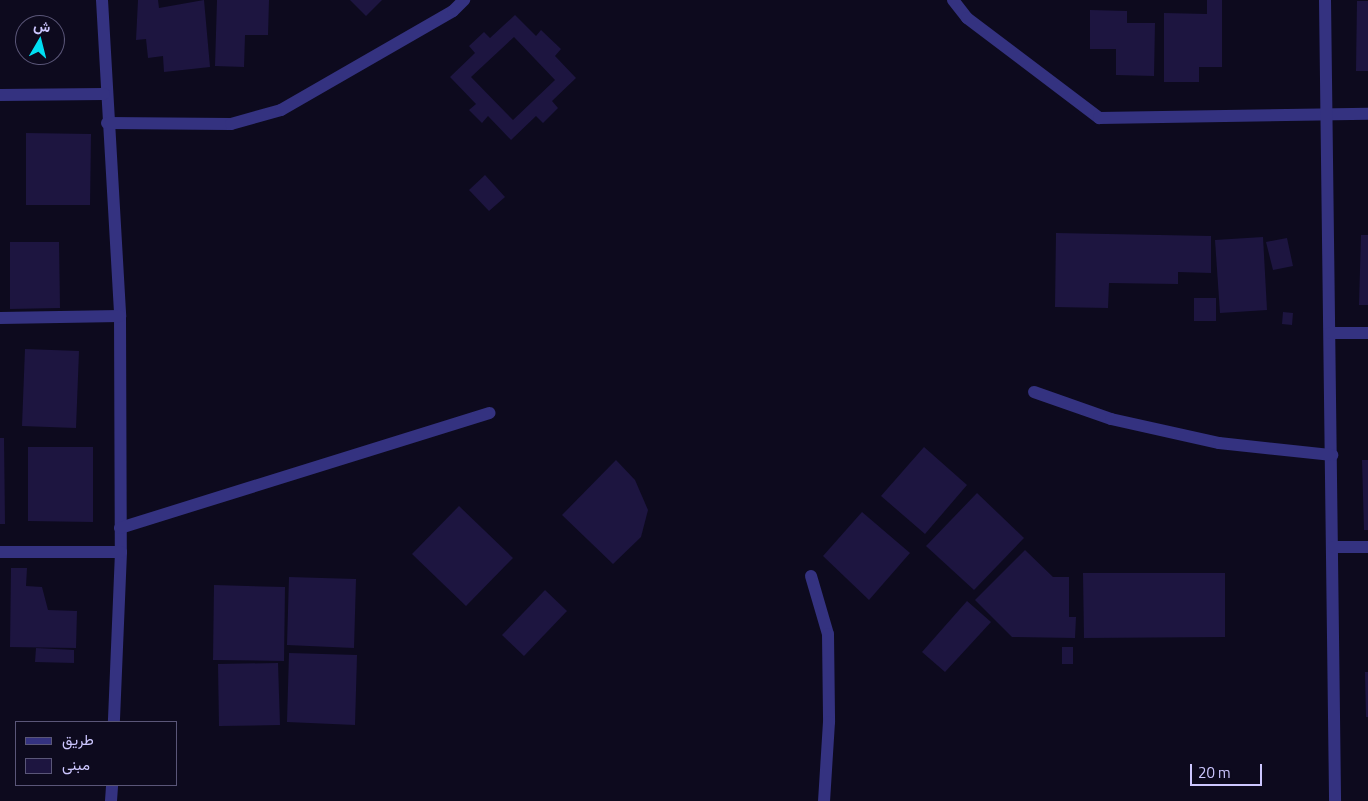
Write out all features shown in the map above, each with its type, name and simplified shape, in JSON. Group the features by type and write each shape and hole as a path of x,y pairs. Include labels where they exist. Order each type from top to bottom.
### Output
{"street":[{"path":"102,0 104,94 120,316 120,552 114,721"},
{"path":"107,123 231,124 281,110 453,11 464,0"},
{"path":"953,0 968,18 1099,118 1124,121 1326,112 1368,114"},
{"path":"1325,0 1335,801"},
{"path":"0,95 104,94"},
{"path":"0,318 120,316"},
{"path":"1330,333 1368,333"},
{"path":"1034,392 1111,419 1219,443 1332,455"},
{"path":"120,528 489,413"},
{"path":"1333,547 1368,548"},
{"path":"0,552 120,552"},
{"path":"811,576 828,634 830,722 824,801"},
{"path":"111,801 112,786"}],"building":[{"path":"138,0 158,0 159,8 204,0 210,67 164,72 163,56 148,58 146,39 136,40"},
{"path":"217,0 269,0 268,35 245,35 244,67 215,66"},
{"path":"350,0 382,0 366,16"},
{"path":"1207,0 1222,0 1222,67 1199,67 1199,82 1164,82 1164,13 1207,14"},
{"path":"1357,1 1368,1 1368,71 1356,71"},
{"path":"1090,10 1127,11 1127,23 1155,23 1154,76 1116,75 1116,49 1090,49"},
{"path":"515,15 536,36 541,30 561,49 555,56 576,78 552,101 558,108 543,123 536,116 511,140 488,116 482,123 469,110 476,104 450,77 475,53 469,46 484,32 490,38","holes":["514,37 555,80 513,120 471,77"]},
{"path":"26,133 91,134 90,205 26,205"},
{"path":"485,175 505,197 489,211 469,190"},
{"path":"1056,233 1211,236 1211,273 1178,272 1178,284 1109,283 1108,308 1055,307"},
{"path":"1361,235 1368,235 1368,305 1359,305"},
{"path":"1263,237 1267,310 1220,313 1215,240"},
{"path":"1287,238 1293,266 1273,270 1266,242"},
{"path":"10,242 59,242 60,308 10,309"},
{"path":"1194,298 1216,298 1216,321 1194,321"},
{"path":"1283,312 1293,313 1292,325 1282,324"},
{"path":"25,349 79,351 76,428 22,426"},
{"path":"0,438 4,438 5,524 0,524"},
{"path":"28,447 93,447 93,522 28,521"},
{"path":"924,447 967,485 925,534 881,496"},
{"path":"616,460 635,480 648,510 641,537 613,564 562,515"},
{"path":"1362,460 1368,460 1368,530 1364,530"},
{"path":"977,493 1024,538 974,590 926,546"},
{"path":"459,506 513,558 466,606 412,554"},
{"path":"862,512 910,553 869,600 823,556"},
{"path":"1025,550 1053,577 1069,577 1069,617 1076,617 1075,638 1012,637 975,600"},
{"path":"11,568 27,568 26,586 42,587 48,610 77,611 76,648 10,647"},
{"path":"1083,573 1225,573 1225,637 1084,638"},
{"path":"289,577 356,579 354,648 287,645"},
{"path":"214,585 285,587 284,661 213,660"},
{"path":"545,590 567,611 524,656 502,635"},
{"path":"967,601 991,622 945,672 922,652"},
{"path":"1062,647 1073,647 1073,664 1062,664"},
{"path":"36,648 74,650 74,663 35,662"},
{"path":"289,653 357,655 355,725 287,722"},
{"path":"278,663 280,725 219,726 218,664"},
{"path":"1365,672 1368,672 1368,717 1366,717"}]}
